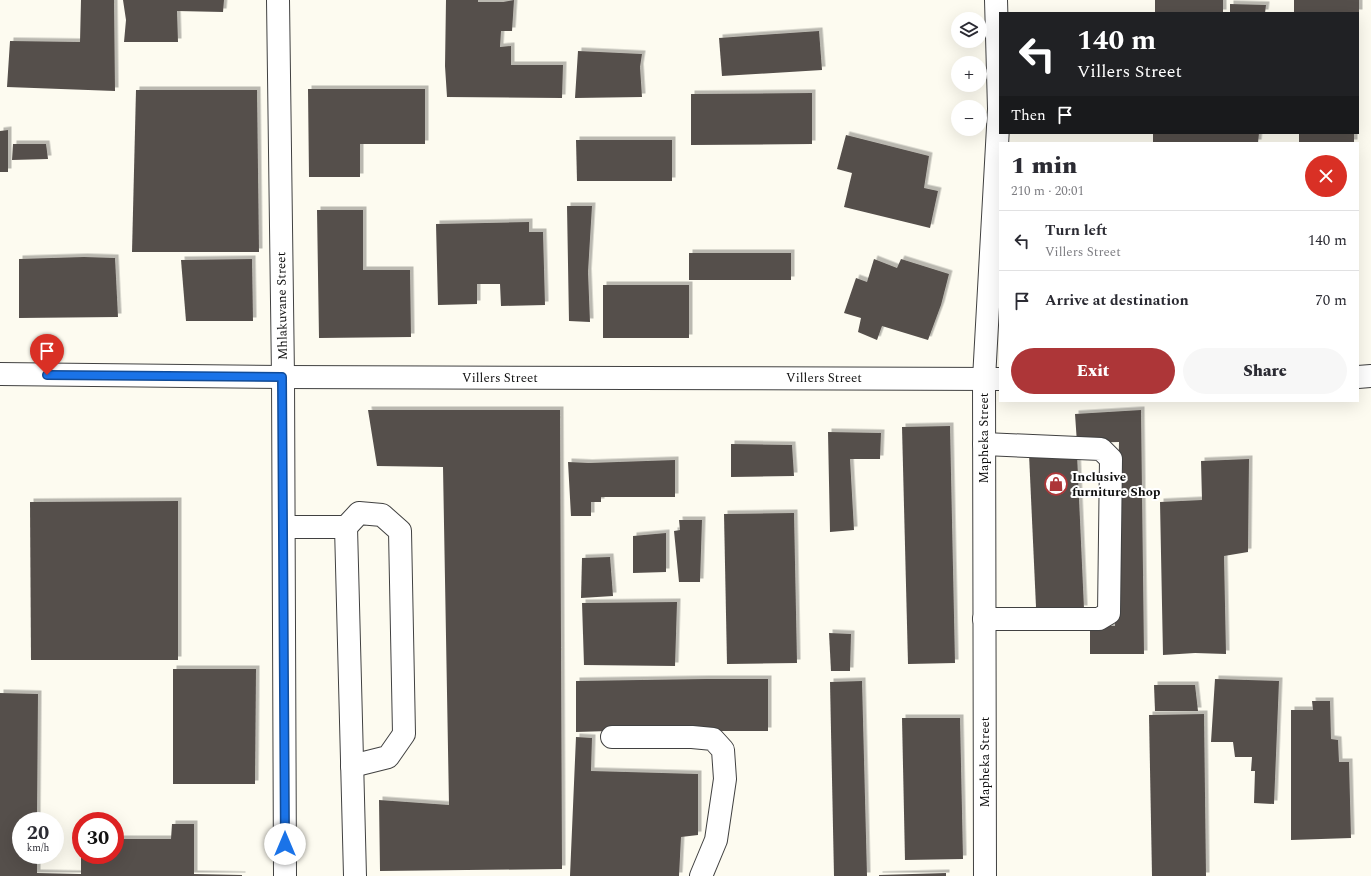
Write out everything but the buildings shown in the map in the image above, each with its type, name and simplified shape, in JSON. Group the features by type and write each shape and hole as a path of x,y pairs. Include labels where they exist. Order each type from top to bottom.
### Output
{"street":[{"name":"Mhlakuvane Street","path":"278,0 284,527 285,876"},
{"name":"Mapheka Street","path":"985,876 984,444 992,379 999,109 996,0"},
{"name":"Villers Street","path":"0,374 282,377 992,379"},
{"path":"1359,376 1371,376"},
{"path":"984,444 1101,450 1111,459 1109,613 1099,620 984,619"},
{"path":"352,766 388,757 404,734 400,531 382,515 359,513 346,527 352,766 355,876"},
{"path":"284,527 346,527"},
{"path":"612,736 692,737 713,739 723,750 725,779 716,840 702,876"}],"place":[{"name":"Inclusive furniture Shop","path":"1056,484"}],"route":[{"path":"47,375 282,377 285,844"}]}
